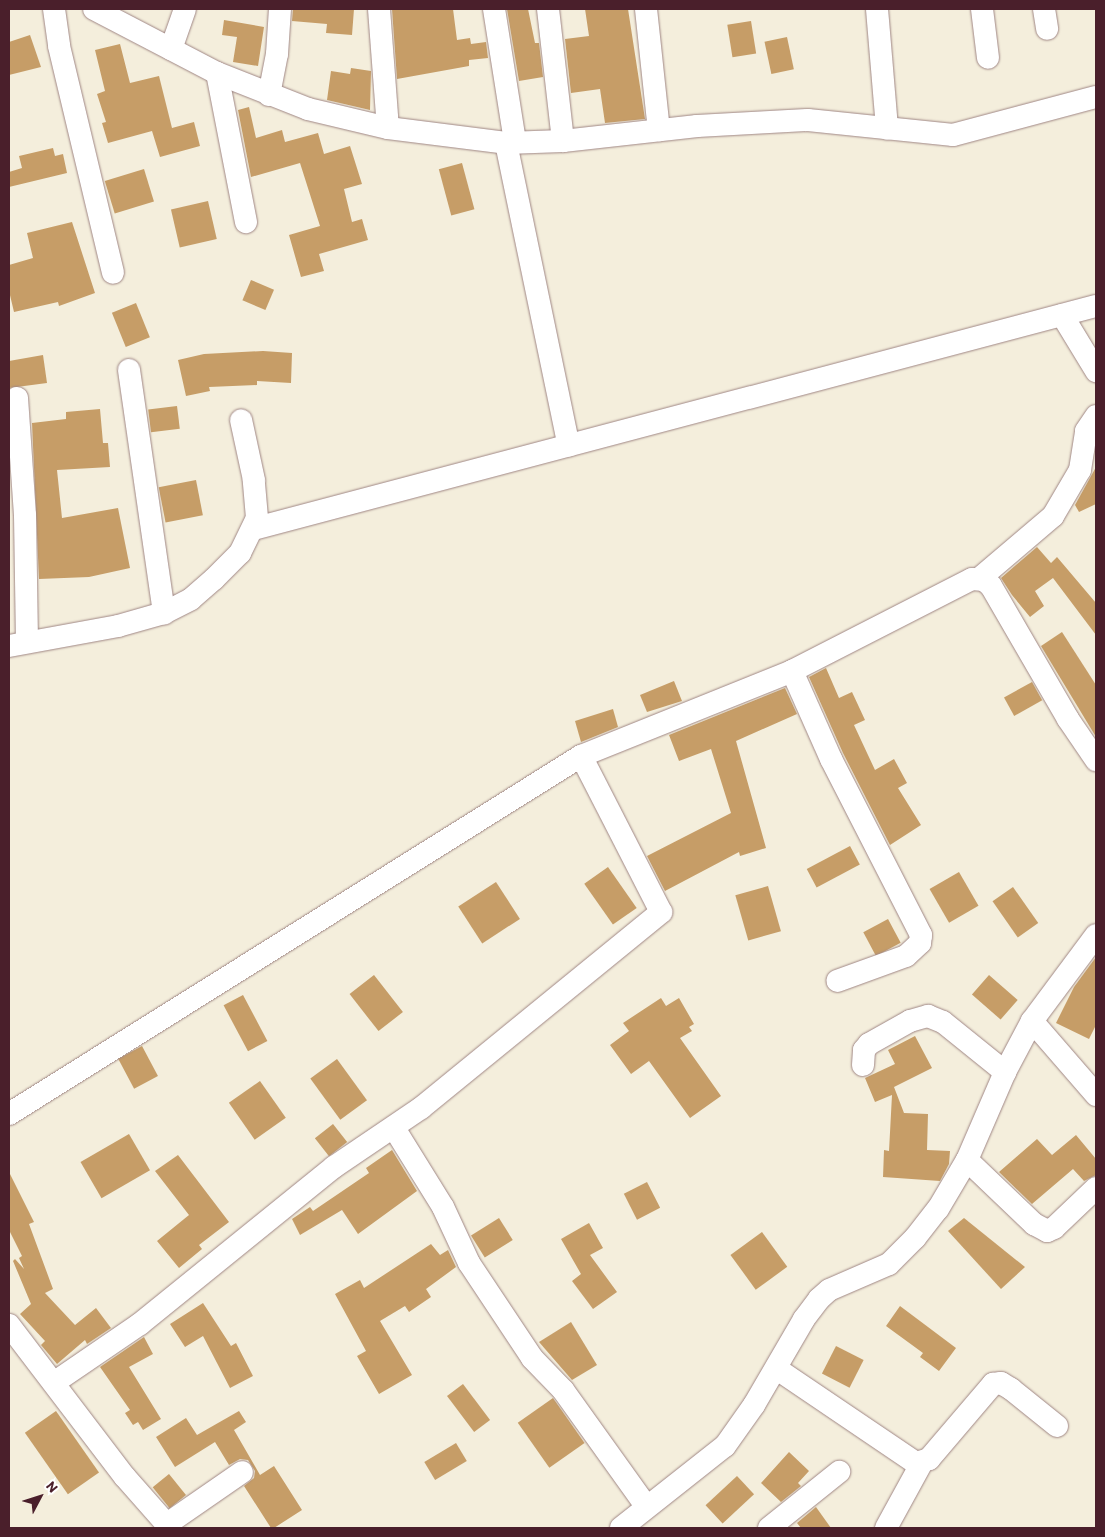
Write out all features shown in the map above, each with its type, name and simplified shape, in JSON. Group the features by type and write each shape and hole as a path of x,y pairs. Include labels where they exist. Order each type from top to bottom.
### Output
{"street":[{"path":"54,9 59,46 113,273"},
{"path":"94,9 217,74 269,96 388,128 511,143 563,142 659,130 808,120 953,135 1096,97"},
{"path":"171,49 185,9"},
{"path":"269,96 277,54 280,9"},
{"path":"379,9 388,128"},
{"path":"494,9 511,143 569,446"},
{"path":"548,9 563,142"},
{"path":"646,9 659,130"},
{"path":"877,9 886,129"},
{"path":"982,9 988,58"},
{"path":"217,74 246,222"},
{"path":"253,529 1096,306"},
{"path":"1062,315 1096,371"},
{"path":"129,370 164,613"},
{"path":"17,398 18,644 118,626 164,613 191,598 214,579 240,552 253,529 257,506 242,420"},
{"path":"979,579 1052,516 1080,470 1086,431 1096,416"},
{"path":"9,1114 581,756 792,671 972,579 979,579 991,586 1068,719 1096,760"},
{"path":"792,671 831,759 921,935 920,943 906,956 837,981"},
{"path":"55,1382 140,1324 334,1167 394,1128 489,1054 661,912 581,756"},
{"path":"621,1528 646,1506 725,1446 777,1369 804,1319 819,1299 829,1290 879,1269 898,1256 938,1209 967,1160 1005,1072 1032,1021 1096,935"},
{"path":"863,1065 864,1050 870,1044 910,1021 928,1016 943,1022 1005,1072"},
{"path":"1032,1021 1096,1095"},
{"path":"394,1128 443,1207 469,1263 532,1358 563,1390 646,1506"},
{"path":"967,1160 1034,1224 1047,1231 1054,1228 1096,1188"},
{"path":"9,1325 55,1382 125,1478 168,1526 242,1472"},
{"path":"777,1369 912,1460 921,1464"},
{"path":"886,1528 921,1464 950,1438 993,1384 1001,1383 1011,1389 1058,1426"},
{"path":"768,1528 838,1472"}],"building":[{"path":"293,9 354,9 352,35 326,33 327,24 292,21"},
{"path":"392,9 453,9 457,40 470,38 471,44 486,42 488,58 469,60 469,66 397,79"},
{"path":"507,9 528,9 535,43 539,43 543,77 519,81"},
{"path":"585,9 628,9 645,119 605,123 600,89 571,93 565,39 589,36"},
{"path":"224,20 264,27 258,66 233,62 237,37 222,35"},
{"path":"751,21 756,54 732,57 727,25"},
{"path":"30,35 41,67 9,75 9,42"},
{"path":"787,37 794,69 771,74 765,42"},
{"path":"120,44 130,83 159,76 172,128 194,122 200,146 160,157 152,131 108,143 102,123 106,122 97,94 105,91 95,50"},
{"path":"351,68 371,71 370,110 327,100 331,71 350,74"},
{"path":"249,107 256,138 282,130 285,142 318,133 324,154 350,146 362,184 344,189 352,222 362,219 368,240 319,254 324,271 301,277 289,235 320,226 300,163 251,177 238,110"},
{"path":"53,148 55,156 63,154 67,173 9,187 9,172 22,168 19,156"},
{"path":"462,163 474,209 451,216 439,169"},
{"path":"144,169 154,202 115,214 105,181"},
{"path":"208,201 217,239 180,248 171,210"},
{"path":"72,222 95,293 59,306 58,302 14,312 9,291 9,265 33,258 27,233"},
{"path":"251,280 274,290 265,310 242,300"},
{"path":"136,303 150,337 126,347 112,313"},
{"path":"263,351 292,353 291,383 257,381 257,385 209,387 210,391 186,396 178,360 204,354"},
{"path":"43,355 47,383 9,388 9,361"},
{"path":"177,406 180,429 151,432 148,410"},
{"path":"100,409 103,443 108,443 110,467 57,470 62,518 118,508 130,568 89,577 39,579 32,423 66,419 66,412"},
{"path":"1096,467 1096,504 1079,512 1075,505"},
{"path":"196,480 203,515 166,523 159,487"},
{"path":"1037,547 1051,563 1057,557 1096,603 1096,635 1053,578 1035,591 1044,606 1030,617 1012,595 1001,578"},
{"path":"1062,632 1096,685 1096,737 1041,646"},
{"path":"826,668 839,698 852,692 865,720 854,725 875,770 894,759 907,783 898,788 921,825 890,845 843,753 809,677"},
{"path":"674,681 682,701 647,712 640,695"},
{"path":"1032,682 1042,700 1014,716 1004,698"},
{"path":"785,688 797,714 736,741 766,848 740,856 739,852 665,891 647,856 731,813 711,749 679,761 669,735"},
{"path":"613,709 618,727 581,742 575,721"},
{"path":"850,846 860,865 817,888 807,869"},
{"path":"608,867 637,908 613,925 584,884"},
{"path":"959,872 978,906 949,923 930,889"},
{"path":"496,882 520,919 482,943 458,907"},
{"path":"768,886 781,931 748,941 735,895"},
{"path":"1013,887 1038,923 1018,937 993,901"},
{"path":"888,919 901,943 876,956 863,932"},
{"path":"1096,957 1096,1025 1089,1039 1056,1023 1074,987"},
{"path":"374,975 403,1012 379,1031 350,994"},
{"path":"989,975 1018,1000 1001,1020 972,995"},
{"path":"243,995 267,1041 248,1051 224,1005"},
{"path":"661,998 666,1006 679,998 694,1024 689,1027 692,1031 680,1038 721,1096 690,1118 649,1061 631,1074 610,1045 629,1031 623,1023"},
{"path":"915,1036 932,1068 894,1087 904,1113 928,1114 927,1150 950,1151 949,1164 940,1181 883,1177 884,1150 889,1151 892,1095 875,1102 865,1078 895,1064 888,1050"},
{"path":"142,1046 158,1076 134,1089 118,1059"},
{"path":"337,1059 367,1100 340,1120 310,1078"},
{"path":"260,1081 286,1118 255,1140 229,1103"},
{"path":"333,1124 347,1142 329,1156 315,1138"},
{"path":"129,1134 150,1170 102,1198 81,1162"},
{"path":"1076,1135 1096,1159 1096,1175 1084,1181 1073,1169 1032,1204 999,1172 1037,1139 1052,1155"},
{"path":"392,1150 417,1191 358,1234 342,1210 300,1235 292,1219 310,1207 313,1211 369,1173 366,1168"},
{"path":"178,1155 229,1222 199,1245 202,1249 179,1268 157,1241 189,1215 155,1171"},
{"path":"9,1172 34,1222 29,1224 53,1289 45,1293 75,1325 96,1308 111,1328 87,1344 85,1340 57,1364 41,1345 45,1341 20,1314 31,1304 13,1261 15,1259 24,1269 19,1258 22,1256 9,1230"},
{"path":"647,1182 660,1208 637,1220 624,1194"},
{"path":"499,1218 513,1240 485,1258 471,1235"},
{"path":"964,1218 1025,1267 1001,1289 948,1231"},
{"path":"589,1223 603,1248 590,1255 617,1292 593,1309 572,1281 581,1274 561,1239"},
{"path":"762,1232 787,1267 756,1290 730,1255"},
{"path":"431,1244 440,1255 448,1250 456,1267 426,1289 431,1297 409,1312 405,1306 380,1321 412,1375 379,1394 357,1356 366,1351 335,1294 360,1280 364,1288"},
{"path":"203,1303 231,1346 236,1343 253,1376 230,1388 203,1336 185,1347 170,1324"},
{"path":"900,1306 956,1348 939,1371 920,1357 923,1353 886,1326"},
{"path":"571,1322 597,1365 572,1380 539,1342"},
{"path":"144,1337 153,1354 129,1367 161,1419 143,1430 138,1422 133,1425 125,1413 130,1410 100,1367"},
{"path":"836,1346 864,1360 850,1388 822,1374"},
{"path":"463,1384 490,1420 474,1432 447,1396"},
{"path":"553,1398 585,1443 549,1468 518,1423"},
{"path":"56,1411 99,1472 68,1494 25,1433"},
{"path":"239,1411 246,1422 234,1430 260,1475 274,1466 302,1510 274,1528 271,1528 244,1486 254,1478 255,1471 248,1460 240,1459 229,1465 215,1442 175,1467 156,1437 186,1418 197,1435"},
{"path":"456,1443 467,1461 435,1480 424,1462"},
{"path":"789,1452 809,1471 798,1483 801,1486 781,1502 761,1483"},
{"path":"169,1474 186,1495 170,1508 153,1487"},
{"path":"737,1476 754,1494 723,1524 706,1505"},
{"path":"816,1507 831,1528 801,1528 797,1523"}]}
